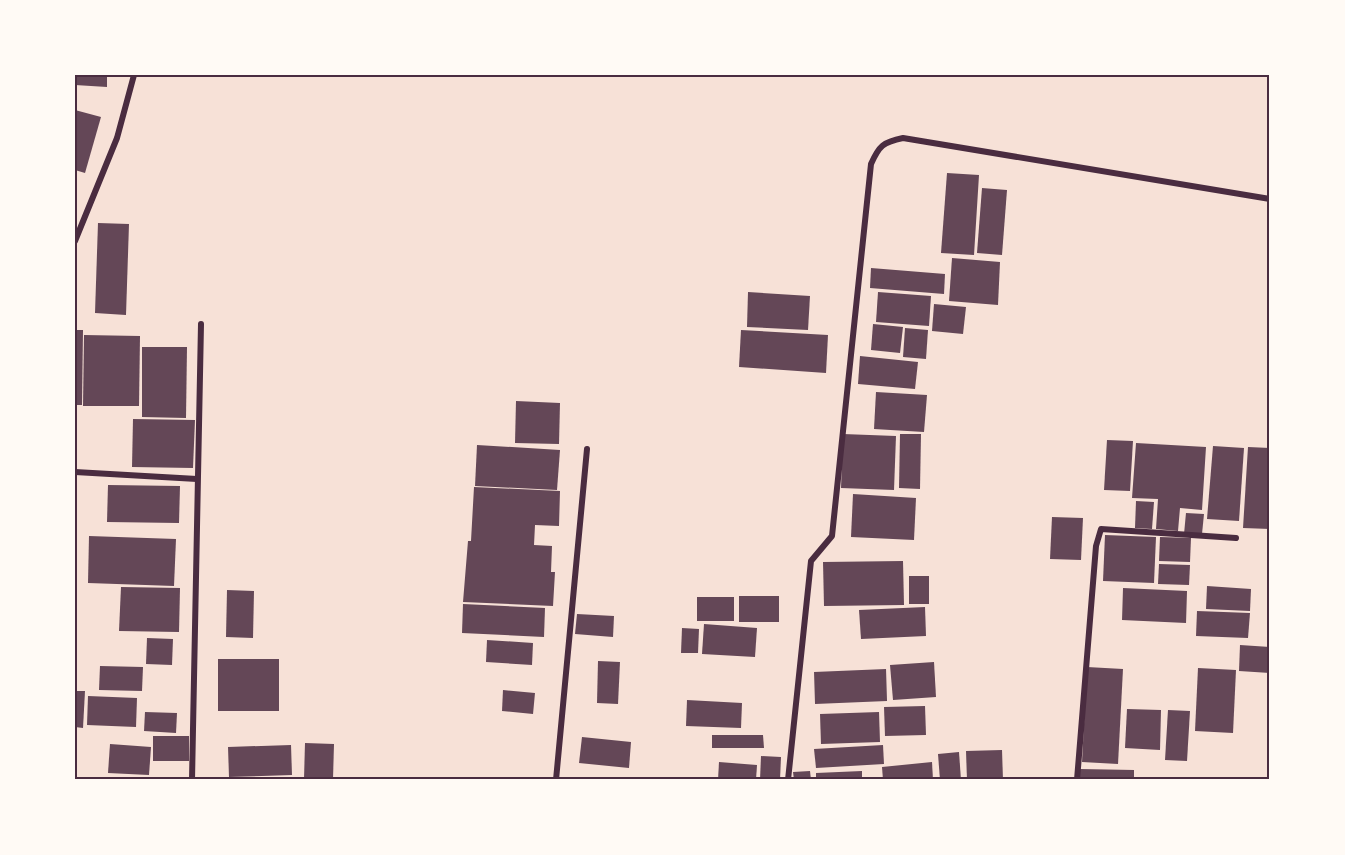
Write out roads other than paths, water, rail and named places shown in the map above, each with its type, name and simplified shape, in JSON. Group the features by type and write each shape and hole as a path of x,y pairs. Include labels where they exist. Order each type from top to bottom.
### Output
{"street":[{"path":"75,241 117,138 134,75"},
{"path":"788,780 812,561 832,536 871,165 878,148 890,141 903,138 1270,199"},
{"path":"192,780 201,324"},
{"path":"556,780 587,449"},
{"path":"75,472 197,479"},
{"path":"1077,780 1096,546 1101,529 1236,538"}]}
